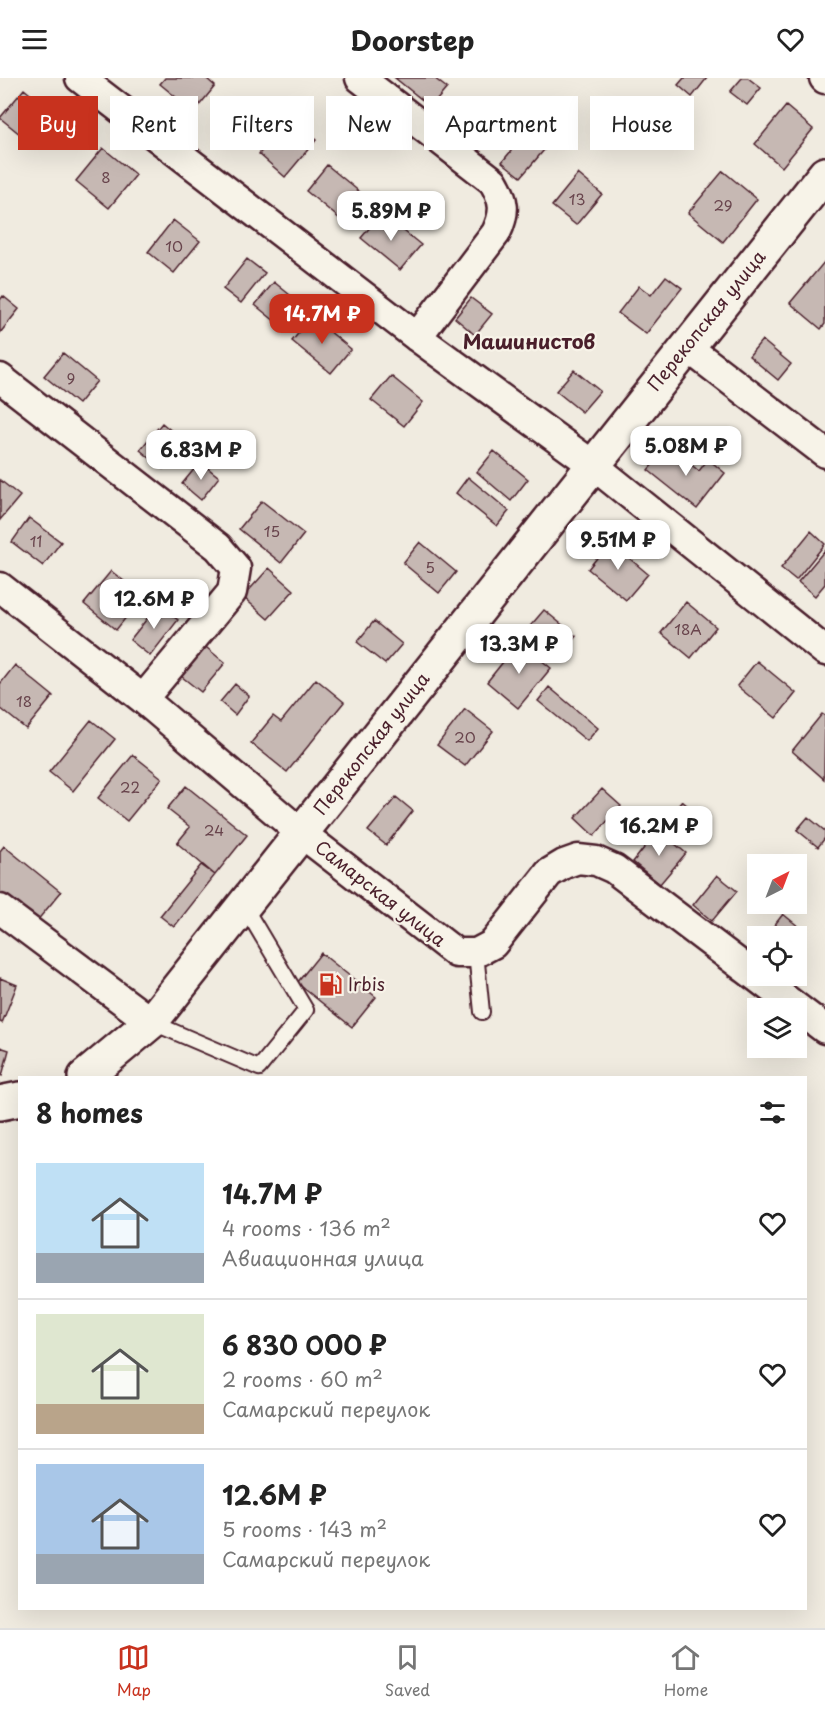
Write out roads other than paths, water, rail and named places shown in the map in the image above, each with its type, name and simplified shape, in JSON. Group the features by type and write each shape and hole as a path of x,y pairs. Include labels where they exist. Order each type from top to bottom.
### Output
{"main road":[{"name":"Перекопская улица","path":"86,1076 151,1022 825,174"},
{"path":"0,1103 18,1100"}],"street":[{"path":"80,78 417,336 593,465 825,651"},
{"path":"360,78 493,181 502,196 502,222 496,233 417,336"},
{"path":"687,346 825,453"},
{"path":"0,378 218,547 236,568 232,592 143,699"},
{"name":"Самарская улица","path":"0,587 143,699 301,833 456,953 476,953"},
{"path":"476,953 493,944 549,873 578,859 596,861 614,869 825,1029"},
{"path":"0,909 151,1022"}],"lane":[{"path":"151,1022 259,1068 306,1010 243,906"},
{"path":"476,953 482,1012"}],"place":[{"name":"Irbis","path":"330,985"}],"district":[{"name":"Машинистов","path":"529,342"}]}
